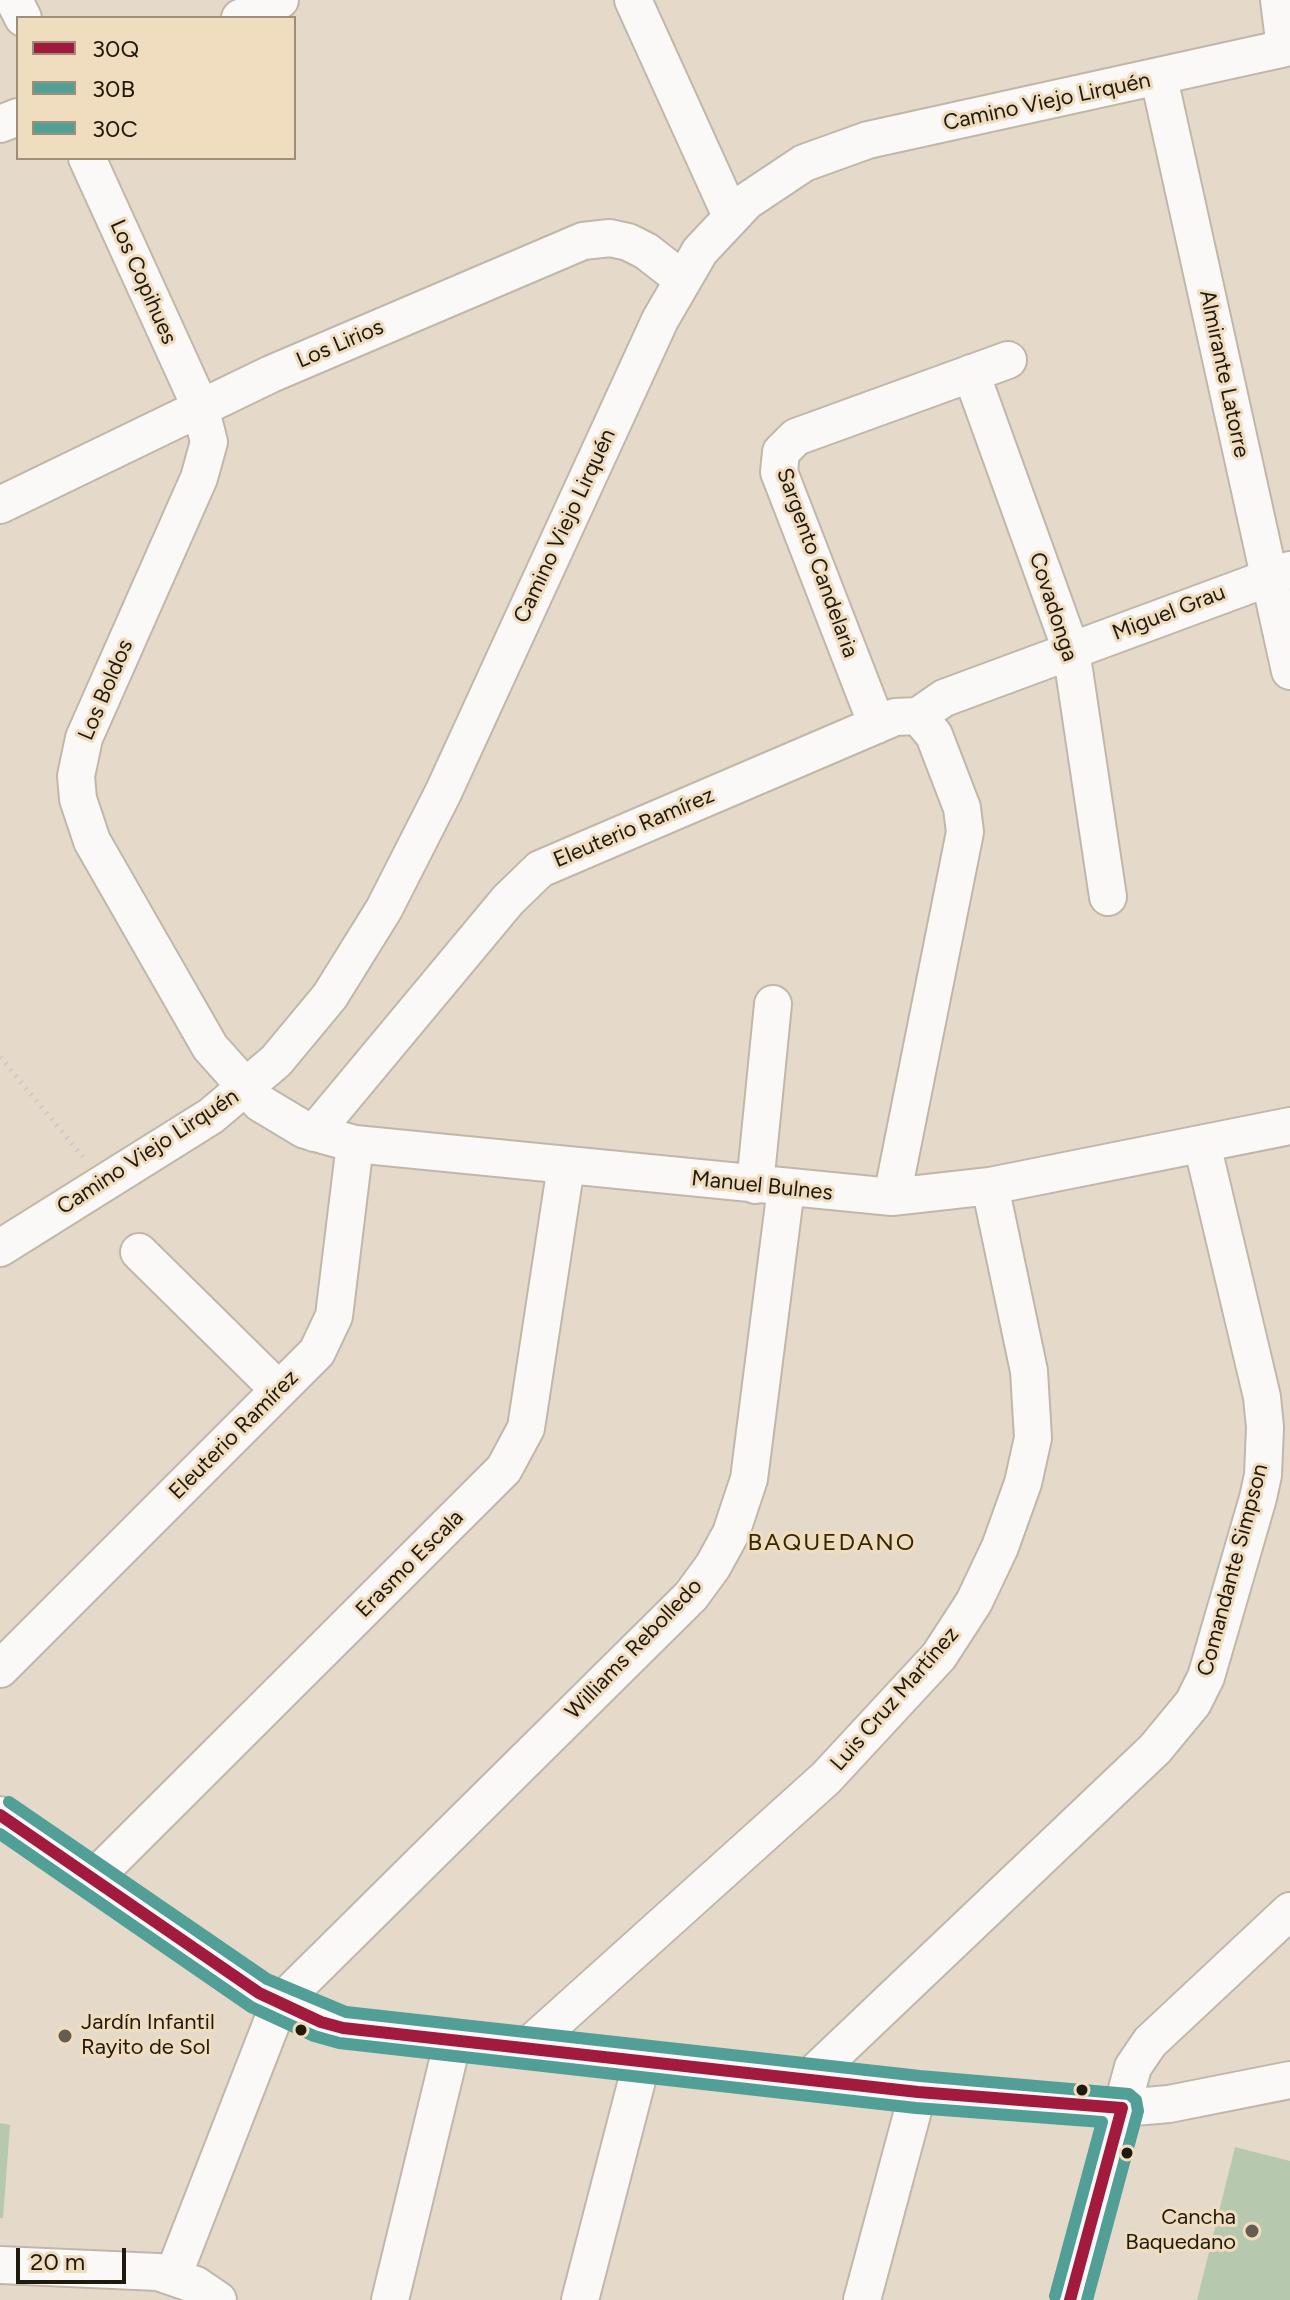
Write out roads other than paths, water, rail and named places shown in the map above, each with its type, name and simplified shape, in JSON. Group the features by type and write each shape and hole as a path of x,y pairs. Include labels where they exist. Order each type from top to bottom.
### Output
{"street":[{"path":"244,16 280,0"},
{"path":"633,0 731,216"},
{"path":"1279,0 1288,48"},
{"name":"Camino Viejo Lirquén","path":"0,1248 211,1116 276,1061 330,996 398,883 682,279 731,216 775,180 836,150 1288,48"},
{"name":"Almirante Latorre","path":"1159,78 1279,572 1290,671"},
{"name":"Los Copihues","path":"88,160 200,406"},
{"name":"Los Lirios","path":"0,505 200,406 583,241 610,238 628,242 646,251 682,279"},
{"name":"Sargento Candelaria","path":"877,725 778,462 788,442 796,437 1008,360"},
{"name":"Covadonga","path":"971,373 1071,650 1108,897"},
{"name":"Los Boldos","path":"200,406 209,442 206,461 84,738 76,776 78,799 92,841 200,1030 221,1064 245,1090"},
{"name":"Miguel Grau","path":"918,716 944,698 1279,572"},
{"name":"Eleuterio Ramírez","path":"314,1133 508,900 540,869 902,714 918,716"},
{"path":"892,1197 965,832 962,808 934,735 918,716"},
{"name":"Williams Rebolledo","path":"279,2004 682,1605 713,1566 731,1533 749,1479 771,1186 773,1004"},
{"name":"Manuel Bulnes","path":"245,1090 281,1118 314,1133 355,1144 892,1197 990,1186 1290,1126"},
{"name":"Eleuterio Ramírez","path":"5,1655 317,1352 334,1316 355,1144"},
{"name":"Comandante Simpson","path":"808,2079 1155,1749 1193,1703 1206,1677 1258,1498 1263,1475 1265,1427 1262,1397 1202,1144"},
{"name":"Erasmo Escala","path":"93,1879 504,1469 518,1448 528,1417 566,1166"},
{"name":"Luis Cruz Martínez","path":"526,2048 826,1778 932,1664 974,1602 1000,1547 1023,1483 1033,1438 1029,1371 990,1186"},
{"path":"139,1252 279,1390"},
{"path":"0,1815 279,2004 343,2028 918,2092 1122,2108 1169,2104 1290,2080"},
{"path":"1070,2300 1133,2067 1150,2042 1290,1911"},
{"path":"152,2282 279,2004"},
{"path":"390,2300 453,2040"},
{"path":"580,2300 642,2061"},
{"path":"862,2300 918,2092"},
{"path":"0,2265 152,2282 218,2300"}],"place":[{"name":"Jardín Infantil Rayito de Sol","path":"65,2036"},
{"name":"Cancha Baquedano","path":"1252,2231"}],"district":[{"name":"BAQUEDANO","path":"832,1543"}]}
